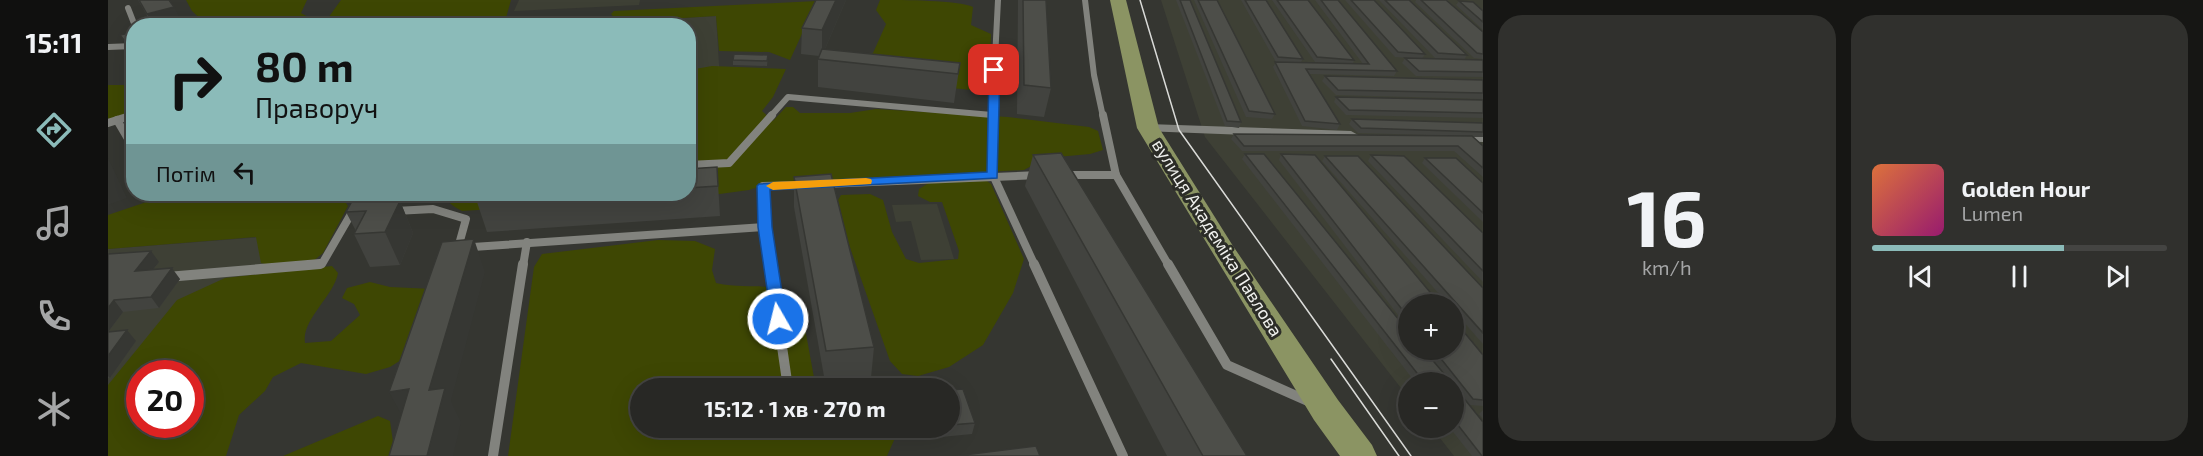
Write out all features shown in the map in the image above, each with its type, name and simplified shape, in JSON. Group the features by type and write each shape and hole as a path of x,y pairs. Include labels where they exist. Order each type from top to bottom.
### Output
{"main road":[{"name":"вулиця Академіка Павлова","path":"1118,0 1148,128 1224,252 1326,410 1360,456"}],"street":[{"path":"1148,128 1364,135"},
{"path":"1434,137 1483,138"}],"lane":[{"path":"998,0 992,115 993,175 1123,456"},
{"path":"1084,0 1094,75 1116,175 1227,365 1326,410"},
{"path":"128,8 132,18"},
{"path":"108,47 126,46"},
{"path":"696,165 729,163 788,97 992,115"},
{"path":"108,123 126,118"},
{"path":"117,120 126,135"},
{"path":"787,378 765,227 764,186 993,175 1049,175"},
{"path":"1060,175 1116,175"},
{"path":"383,212 433,209 466,219 458,248 765,227"},
{"path":"159,277 322,264 351,214 372,213"},
{"path":"493,456 527,242"}],"shaded area":[{"path":"519,0 640,0 639,5 514,11"},
{"path":"1161,0 1483,0 1483,456 1454,456 1440,438 1464,438 1464,372 1398,372 1398,384 1205,137"},
{"path":"716,16 724,148 696,150 696,18 682,18"},
{"path":"937,204 954,259 921,260 911,221 896,222 892,205"},
{"path":"299,234 201,360 126,360 126,432 108,442 108,249"}],"green space":[{"path":"186,0 307,0 301,13 310,18 200,18 192,11"},
{"path":"341,0 511,0 506,18 328,18"},
{"path":"880,0 943,2 973,7 971,25 991,34 989,84 981,91 844,77 863,55 873,53 886,24 876,10"},
{"path":"817,1 790,60 769,52 719,51 716,16 614,18 611,14 614,11"},
{"path":"712,66 786,69 773,97 762,111 773,121 786,107 793,107 800,113 850,113 876,109 1008,117 1089,127 1098,131 1103,150 1090,154 1046,158 1024,170 770,183 749,190 696,197 696,69"},
{"path":"108,85 126,85 126,114 110,120 108,118"},
{"path":"983,178 991,184 1024,259 1013,293 983,345 949,367 918,376 902,374 890,361 835,205 841,195 870,194 883,200 892,232 906,259 919,263 958,259 959,251 942,202 930,202 918,196 919,189 932,181"},
{"path":"149,201 345,201 348,206 323,253 312,262 269,265 261,263 256,237 108,249 108,215"},
{"path":"449,201 624,201 462,211"},
{"path":"658,240 695,241 715,249 712,270 716,283 768,287 800,301 814,378 630,378 630,438 895,438 887,456 508,456 534,267 542,254"},
{"path":"332,266 338,273 335,282 308,326 305,343 331,341 360,315 354,304 342,298 347,288 370,282 390,287 433,289 412,353 390,367 366,374 301,363 273,377 265,391 239,415 226,456 108,456 108,385 126,363 126,438 204,438 204,360 128,360 177,300 225,278"},
{"path":"378,416 390,421 395,456 283,456"}],"building":[{"path":"139,0 169,0 174,7 147,14"},
{"path":"816,0 836,0 822,30 802,28"},
{"path":"1023,0 1046,0 1051,88 1024,85"},
{"path":"1180,0 1190,0 1241,122 1227,121"},
{"path":"1198,0 1217,0 1275,114 1249,111"},
{"path":"1245,0 1266,0 1303,59 1278,57"},
{"path":"1277,0 1308,0 1354,60 1317,57"},
{"path":"1321,0 1338,0 1397,71 1306,69 1340,124 1305,121 1275,62 1369,64"},
{"path":"1351,0 1374,0 1425,54 1398,52"},
{"path":"1385,0 1409,0 1467,55 1438,53"},
{"path":"1421,0 1446,0 1483,32 1483,54 1477,53"},
{"path":"1459,1 1473,2 1483,11 1483,22"},
{"path":"126,34 126,43 120,35"},
{"path":"822,49 960,63 958,74 818,59"},
{"path":"734,54 768,55 767,61 733,60"},
{"path":"1405,58 1483,60 1483,72 1419,71"},
{"path":"1325,76 1483,80 1483,93 1338,90"},
{"path":"1336,97 1483,100 1483,113 1349,110"},
{"path":"1352,119 1483,123 1483,132 1361,128"},
{"path":"1234,134 1472,136 1483,146 1483,168 1458,146 1244,146"},
{"path":"1061,153 1247,456 1203,456 1033,155"},
{"path":"1245,154 1264,154 1398,319 1398,349"},
{"path":"1281,154 1315,155 1432,294 1398,294 1398,304"},
{"path":"1371,155 1404,156 1483,233 1483,271"},
{"path":"1325,156 1358,156 1483,288 1483,333 1464,312 1464,294 1448,294"},
{"path":"1425,158 1456,158 1483,183 1483,213"},
{"path":"717,167 718,186 696,187 696,168"},
{"path":"831,174 874,347 826,351 794,177"},
{"path":"352,201 400,201 385,232 354,234 366,211 346,212"},
{"path":"474,239 429,390 445,388 427,456 389,456 409,389 389,392 442,242"},
{"path":"151,251 135,271 172,268 151,297 114,300 108,308 108,254"},
{"path":"127,330 108,356 108,332"},
{"path":"1464,332 1483,355 1483,400 1473,399 1464,388 1464,372 1452,372 1442,360 1464,360"},
{"path":"1407,360 1432,360 1443,372 1416,372"},
{"path":"960,389 963,389 975,423 960,424"},
{"path":"1464,398 1483,422 1482,456 1464,433"},
{"path":"1036,446 1040,456 956,456"}],"tram line":[{"path":"1140,0 1179,130 1411,456"},
{"path":"1331,359 1399,456"}],"slow traffic":[{"path":"773,186 866,181"}],"route":[{"path":"778,319 765,227 764,186 993,175 994,70"}]}
